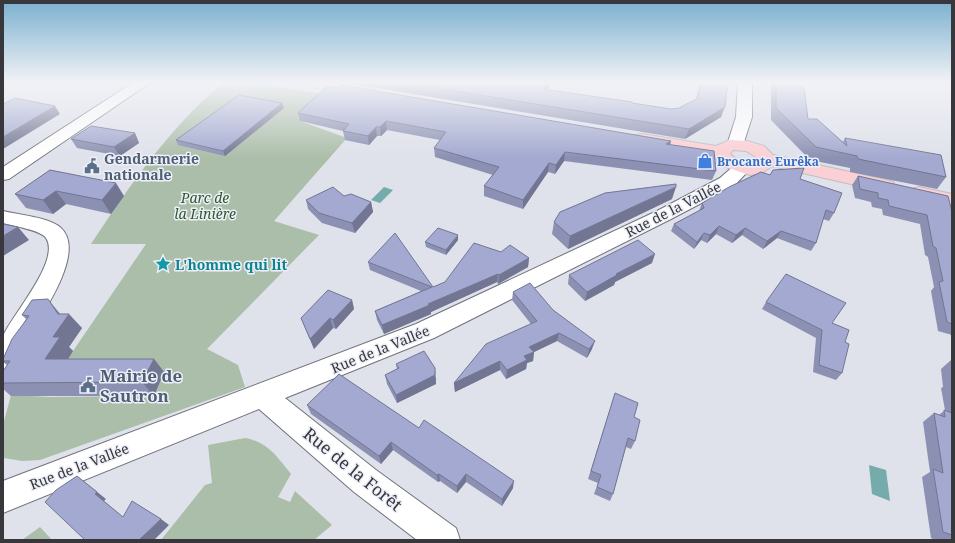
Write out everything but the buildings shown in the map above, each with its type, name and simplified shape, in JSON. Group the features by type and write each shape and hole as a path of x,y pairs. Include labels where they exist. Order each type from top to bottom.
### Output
{"main road":[{"path":"631,137 728,148 760,154 800,168 952,200"},
{"path":"728,148 724,158 728,162 742,168 760,167 764,165 760,154"}],"street":[{"path":"3,175 106,107"},
{"path":"744,107 744,117 760,154"},
{"path":"728,148 744,117"},
{"name":"Rue de la Vallée","path":"3,497 425,331 671,211 727,182 742,168"},
{"path":"3,218 43,227 55,233 60,242 59,256 45,288 8,349 3,364"},
{"name":"Rue de la Forêt","path":"264,395 274,406 365,481 444,540"}],"green space":[{"name":"Parc de la Linière","path":"196,107 315,107 300,121 347,138 274,221 319,235 207,349 238,365 245,387 40,460 22,461 4,458 3,425 11,395 50,397 154,396 164,372 58,373 146,244 91,244 136,179 186,117"},
{"path":"245,438 260,443 266,447 276,456 291,474 278,497 290,502 295,491 332,525 314,540 161,540 205,485 212,483 208,445"},
{"path":"40,527 52,540 22,540"}],"shaded area":[{"path":"384,187 393,190 380,203 371,200"},
{"path":"869,465 886,470 890,501 872,494"}],"place":[{"name":"Brocante Eurêka","path":"705,161"},
{"name":"Gendarmerie nationale","path":"92,166"},
{"name":"L'homme qui lit","path":"163,264"},
{"name":"Mairie de Sautron","path":"88,385"}]}
